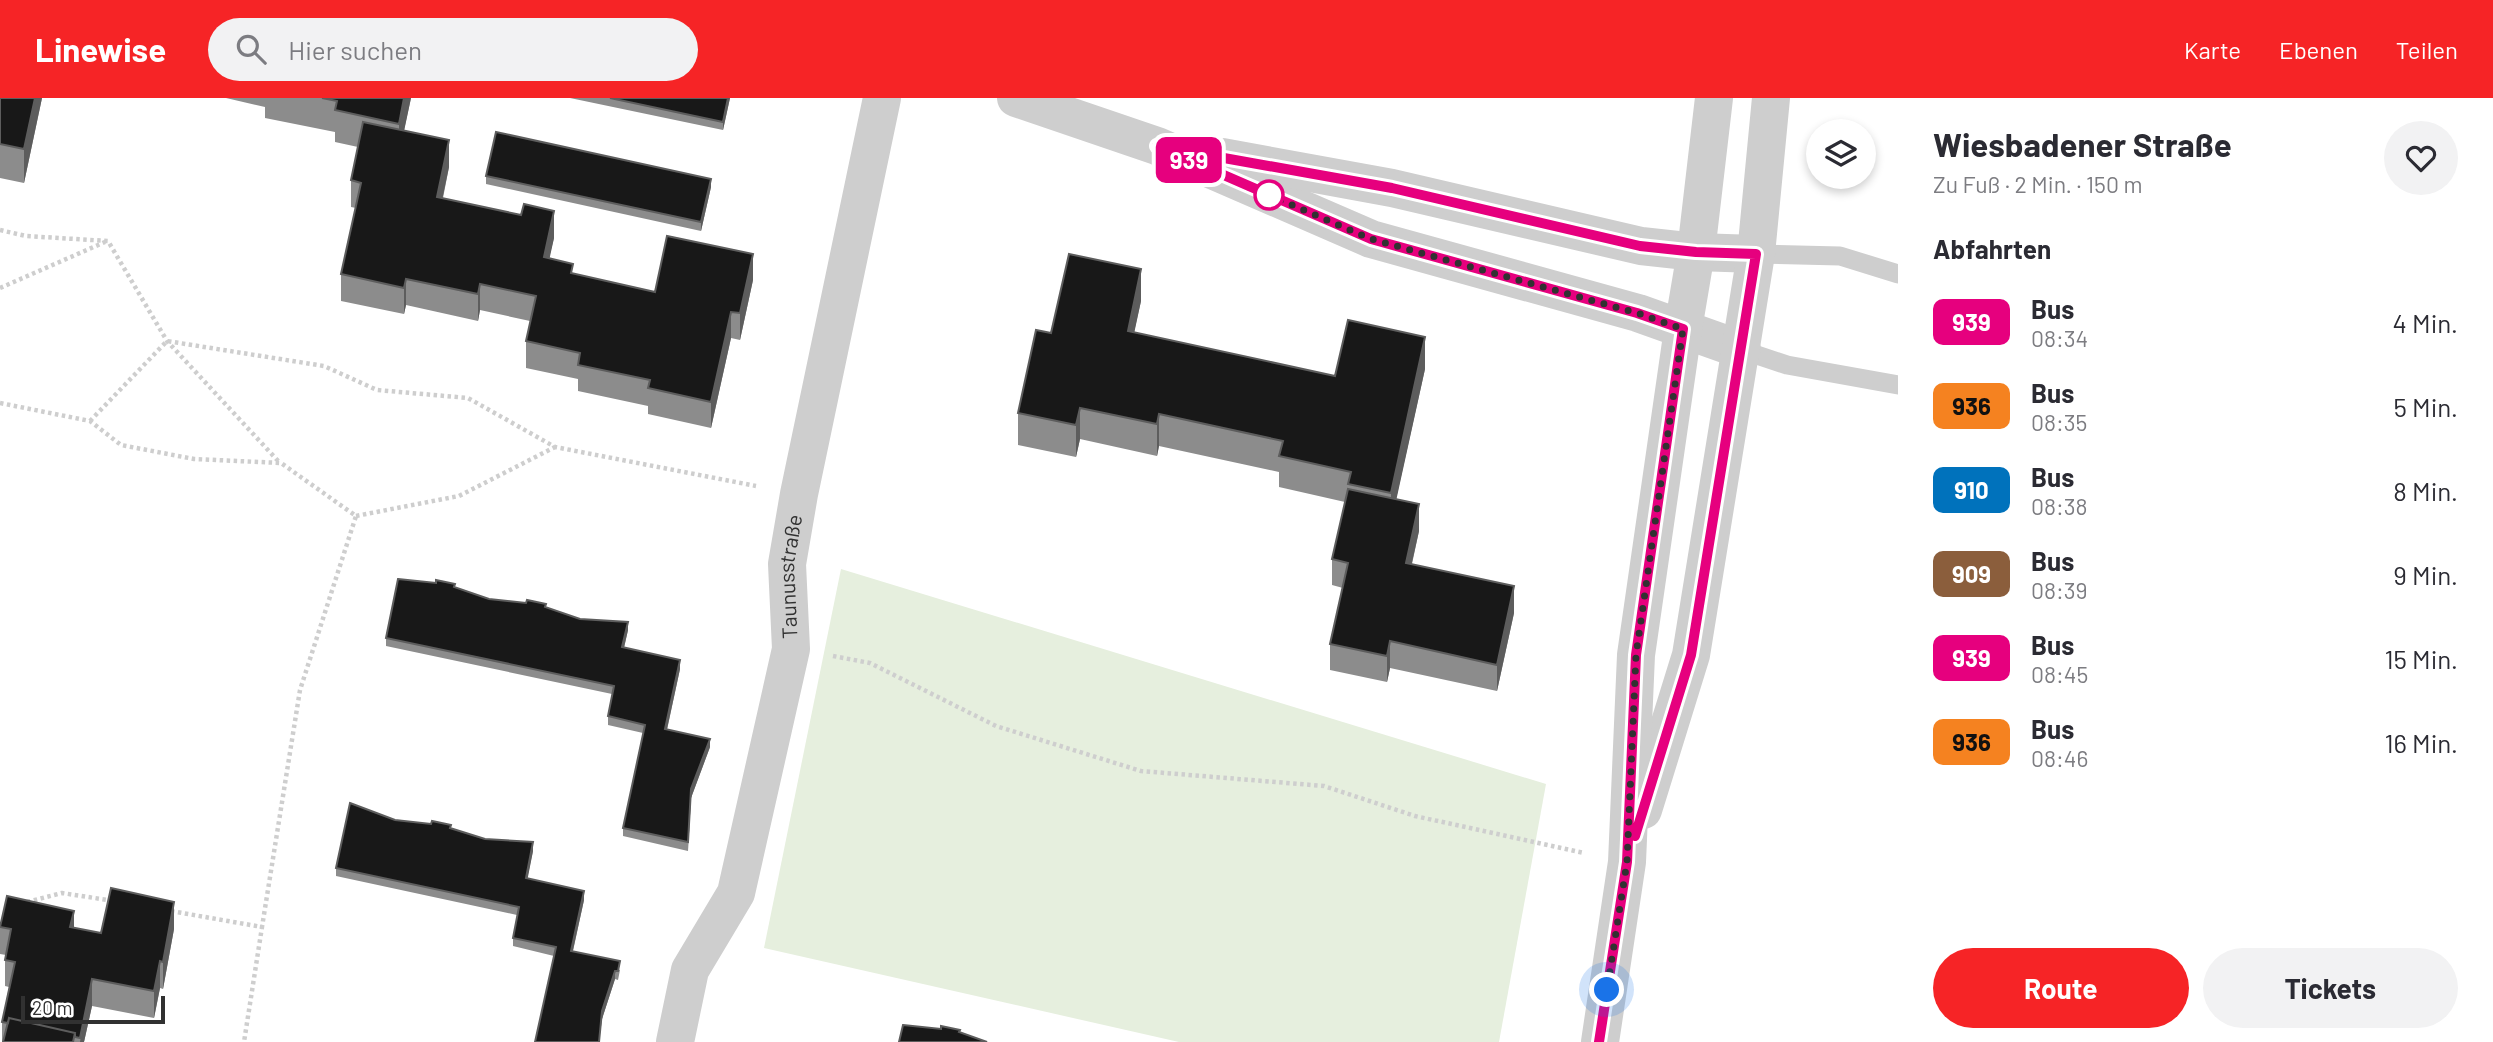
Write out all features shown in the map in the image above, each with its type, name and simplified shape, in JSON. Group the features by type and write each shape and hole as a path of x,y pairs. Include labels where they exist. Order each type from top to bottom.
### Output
{"street":[{"name":"Taunusstraße","path":"675,1042 690,970 736,893 791,649 787,564 799,494 882,98"},
{"path":"1016,98 1157,146 1371,239 1637,313 1742,350"},
{"path":"1600,1042 1627,862 1636,655 1696,252 1714,98"},
{"path":"1627,862 1691,655 1756,254 1771,98"},
{"path":"1157,146 1392,188 1640,246 1696,252 1756,254"}],"lane":[{"path":"1756,254 1840,256 1898,274"},
{"path":"1742,350 1787,366 1898,385"}],"path":[{"path":"0,230 26,236 108,241"},
{"path":"108,241 167,341 281,463 356,516 459,496 555,447"},
{"path":"0,288 108,241"},
{"path":"167,341 324,366 377,390 468,398 555,447 799,494"},
{"path":"90,421 167,341"},
{"path":"0,402 90,421 121,445 194,458 281,463"},
{"path":"244,1042 300,690 356,516"},
{"path":"791,649 870,663 996,726 1141,771 1324,786 1415,816 1627,862"},
{"path":"25,903 62,892 115,902"},
{"path":"169,911 262,927"}],"green space":[{"path":"841,569 1546,784 1499,1042 1179,1042 764,948"}],"building":[{"path":"0,98 35,98 24,149 0,144"},
{"path":"322,98 404,98 399,124 335,110 337,101"},
{"path":"610,98 728,98 723,122"},
{"path":"363,122 449,140 437,197 521,215 524,204 554,211 544,257 573,264 571,273 655,292 667,236 753,254 740,313 731,312 711,402 648,388 650,380 578,365 580,353 526,341 536,296 480,284 478,294 406,279 404,288 341,274 361,183 351,180"},
{"path":"496,132 711,179 701,222 486,176"},
{"path":"1069,254 1141,269 1128,331 1335,376 1348,320 1425,337 1391,493 1348,484 1351,472 1279,456 1283,441 1159,414 1157,424 1080,408 1076,425 1018,413 1036,330 1051,333"},
{"path":"1348,489 1419,504 1406,563 1514,586 1497,665 1390,641 1387,656 1330,644 1348,563 1332,559"},
{"path":"398,579 436,583 436,580 455,584 454,587 489,599 526,603 527,600 546,604 545,607 580,619 628,622 622,647 680,660 665,729 710,739 691,789 688,842 623,828 645,725 608,716 614,686 386,638"},
{"path":"350,803 395,820 431,824 432,821 451,825 450,828 485,839 533,842 526,878 584,891 571,951 620,961 602,1011 599,1042 535,1042 556,947 513,938 519,907 336,868"},
{"path":"111,888 174,902 163,962 160,961 154,991 92,979 80,1038 75,1037 75,1033 9,1018 8,1023 2,1022 15,962 5,960 11,929 0,927 7,896 74,911 70,927 101,933"},
{"path":"9,1018 75,1033 73,1042 3,1042"},
{"path":"903,1025 941,1029 941,1026 960,1030 959,1032 987,1042 899,1042"}],"bus line":[{"name":"939","path":"1599,1042 1627,862 1636,655 1683,329 1637,313 1371,239 1157,146 1392,188 1640,246 1696,252 1756,254 1691,655 1635,836"}],"route":[{"path":"1269,195 1371,239 1637,313 1683,329 1636,655 1627,862 1607,990"}]}
